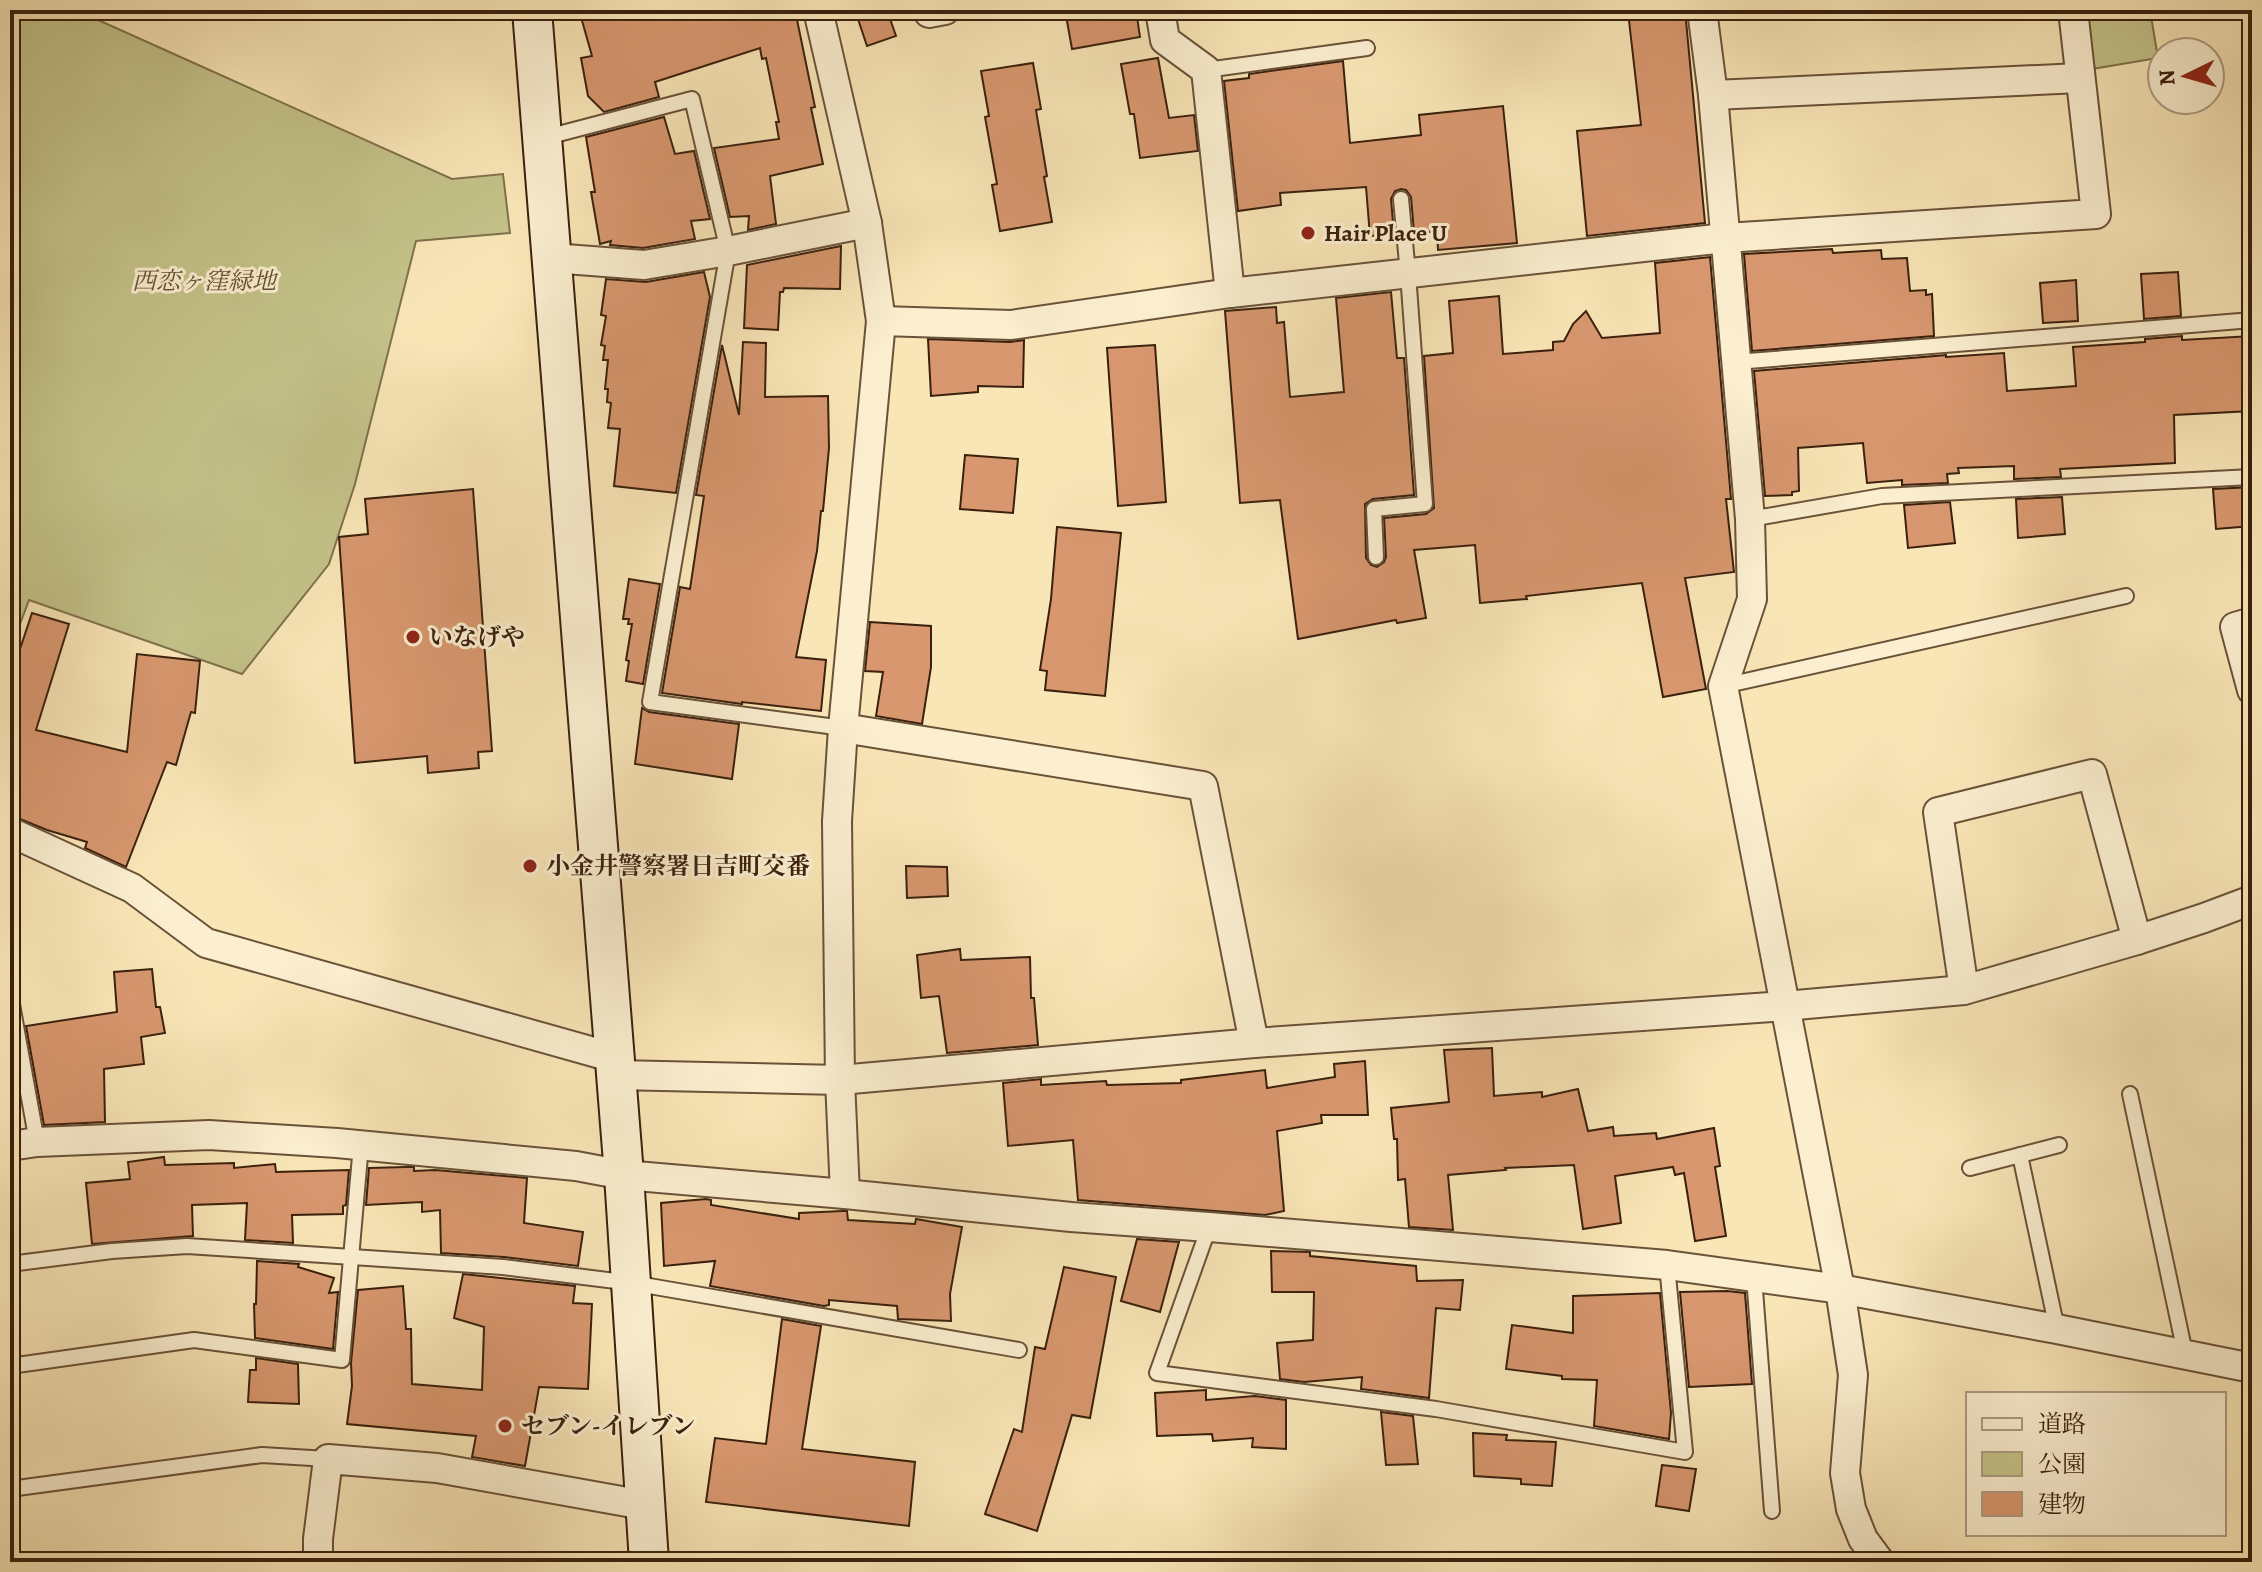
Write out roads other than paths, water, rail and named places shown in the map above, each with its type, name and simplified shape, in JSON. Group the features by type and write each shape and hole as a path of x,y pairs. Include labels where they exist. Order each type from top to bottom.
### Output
{"street":[{"path":"532,10 624,1175 649,1562"},
{"path":"818,10 867,223 881,321 837,821 840,1080 845,1194"},
{"path":"1160,10 1165,40 1206,70 1230,293"},
{"path":"1702,10 1713,95 1750,519 1752,599 1723,686 1840,1289 1853,1375 1845,1473 1851,1509 1863,1539 1880,1562"},
{"path":"881,321 1011,325 1230,293 1725,238 2096,214 2073,10"},
{"path":"1713,95 2080,78"},
{"path":"552,258 644,265 867,223"},
{"path":"2252,622 2235,627 2252,690"},
{"path":"843,728 1203,786 1254,1043"},
{"path":"1964,990 1938,812 2092,774 2137,940"},
{"path":"10,832 132,888 206,943 615,1067 840,1080 1254,1043 1785,1006 1964,990 2137,940 2252,900"},
{"path":"23,1144 209,1135 361,1145 585,1167 624,1175 1071,1217 1667,1265 1840,1289 2252,1368"},
{"path":"318,1562 328,1459 437,1468 644,1505"}],"lane":[{"path":"1206,70 1367,48"},
{"path":"542,138 692,99 728,251 650,702 843,728"},
{"path":"1376,557 1374,509 1425,504 1401,199"},
{"path":"1736,362 2252,320"},
{"path":"1750,519 1882,496 2252,477"},
{"path":"1723,686 2126,596"},
{"path":"10,993 23,1144"},
{"path":"2130,1094 2185,1353"},
{"path":"10,1366 194,1340 342,1360 361,1145"},
{"path":"1970,1168 2059,1145"},
{"path":"2020,1155 2057,1329"},
{"path":"1209,1227 1157,1373 1436,1409 1685,1452 1667,1265"},
{"path":"10,1264 112,1251 187,1246 503,1267 632,1283 1019,1350"},
{"path":"1754,1277 1772,1511"},
{"path":"10,1489 262,1455 328,1459"}],"place":[{"name":"Hair Place U","path":"1308,233"},
{"name":"いなげや","path":"413,637"},
{"name":"小金井警察署日吉町交番","path":"530,866"},
{"name":"セブン-イレブン","path":"505,1426"}],"park label":[{"name":"西恋ヶ窪緑地","path":"204,281"}]}
